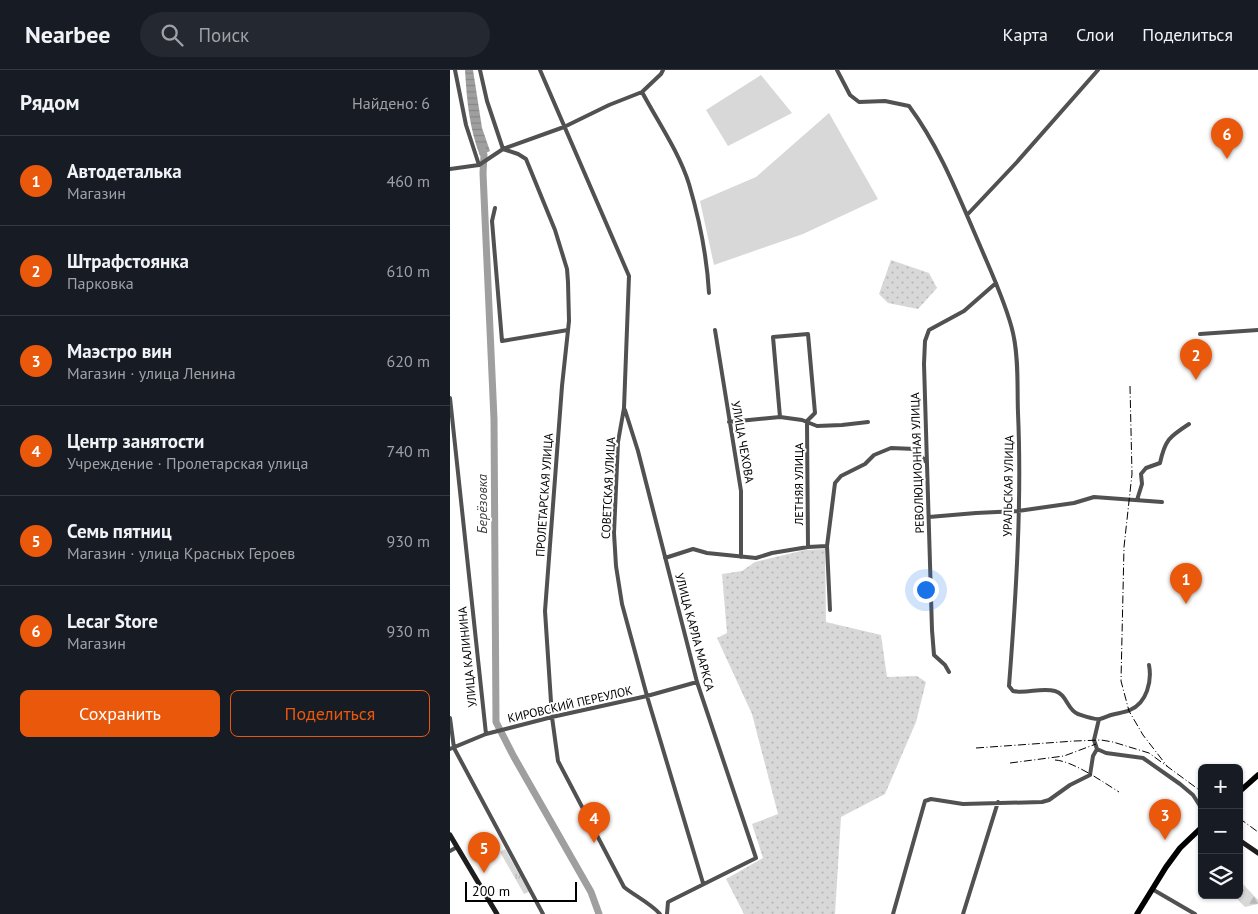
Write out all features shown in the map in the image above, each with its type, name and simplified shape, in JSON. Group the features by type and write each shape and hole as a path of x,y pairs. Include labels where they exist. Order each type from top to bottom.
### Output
{"main road":[{"path":"1243,788 1258,775"},
{"path":"1137,914 1152,888 1180,848 1198,831"},
{"path":"450,834 498,914"},
{"path":"1243,843 1258,853"}],"street":[{"path":"455,70 466,126 479,165"},
{"path":"480,70 487,101 503,149"},
{"name":"СОВЕТСКАЯ УЛИЦА","path":"540,70 629,276 624,408 618,442 614,533 616,566 622,604 703,884"},
{"path":"450,169 479,165 503,149 564,127 608,105 642,92 663,70"},
{"name":"УРАЛЬСКАЯ УЛИЦА","path":"838,70 850,95 859,102 885,101 909,106 927,132 967,215 996,283 1013,332 1016,348 1019,447 1013,641 1009,686 1013,691 1021,693 1055,691 1062,694 1069,707 1077,714 1099,720"},
{"path":"967,215 1017,162 1098,70"},
{"path":"642,92 678,159 689,184 707,269 709,293"},
{"name":"ПРОЛЕТАРСКАЯ УЛИЦА","path":"503,149 526,159 555,230 567,269 568,330 545,611 552,717 558,762 624,887 660,914"},
{"path":"495,208 492,220 502,341 568,330"},
{"name":"РЕВОЛЮЦИОННАЯ УЛИЦА","path":"949,672 944,664 934,655 924,364 925,341 929,330 964,311 996,283"},
{"name":"УЛИЦА ЧЕХОВА","path":"715,330 741,491 741,557"},
{"path":"1200,334 1258,330"},
{"name":"ЛЕТНЯЯ УЛИЦА","path":"780,417 773,337 808,334 814,414 807,421 808,547"},
{"name":"УЛИЦА КАЛИНИНА","path":"450,398 486,734"},
{"name":"УЛИЦА КАРЛА МАРКСА","path":"624,408 638,451 697,682 756,858 703,884"},
{"path":"729,422 780,417 807,421 817,426 868,422"},
{"path":"1137,500 1142,484 1141,474 1146,468 1160,462 1164,445 1175,433 1189,424"},
{"path":"830,610 827,546 835,483 841,476 866,464 874,455 891,448 915,449 927,463"},
{"path":"929,517 1018,511 1074,503 1094,497 1162,502"},
{"path":"665,558 693,549 707,553 756,558 772,553 827,546"},
{"path":"1149,665 1151,680 1146,694 1137,706 1099,720 1094,740 1097,749 1106,753 1143,758 1180,784 1193,795 1198,803"},
{"name":"КИРОВСКИЙ ПЕРЕУЛОК","path":"452,748 486,734 648,696 697,682"},
{"path":"450,718 452,748 543,913 537,914"},
{"path":"893,914 925,801 931,799 963,804 1042,802 1049,800 1070,785 1090,775 1093,756 1097,749"},
{"path":"963,914 998,802"},
{"path":"450,851 457,847"},
{"path":"666,914 668,902 703,884"},
{"path":"1152,888 1195,914"}],"green space":[{"path":"761,75 792,113 728,146 706,110"},
{"path":"829,113 878,199 803,234 714,265 700,201 756,177"},
{"path":"891,260 929,273 937,288 918,309 888,303 879,294"},
{"path":"825,549 826,622 881,635 887,677 917,676 926,682 916,722 885,794 841,817 835,914 744,914 726,879 763,858 752,824 778,814 752,714 717,638 727,633 722,574 742,571 755,562 805,550"},
{"path":"505,849 529,892 524,894 500,852"},
{"path":"1243,884 1258,900 1258,904 1245,907 1238,900 1243,899"}],"shaded area":[{"path":"465,70 473,70 482,128 490,151 480,156 469,114"}],"waterway":[{"name":"Берёзовка","path":"482,147 484,155 483,173 494,419 496,722 591,892 599,914"}],"railway":[{"path":"1130,386 1132,474 1124,547 1121,681 1129,711 1143,735 1167,766"},
{"path":"976,748 1075,741 1101,740 1113,742 1149,753 1198,789"},
{"path":"1010,763 1064,756 1096,744"},
{"path":"1055,760 1079,768 1119,792"},
{"path":"1243,821 1258,832"}],"place":[{"name":"Lecar Store","path":"1227,159"},
{"name":"Штрафстоянка","path":"1196,380"},
{"name":"Автодеталька","path":"1186,604"},
{"name":"Маэстро вин","path":"1165,840"},
{"name":"Центр занятости","path":"594,843"},
{"name":"Семь пятниц","path":"484,873"}]}
